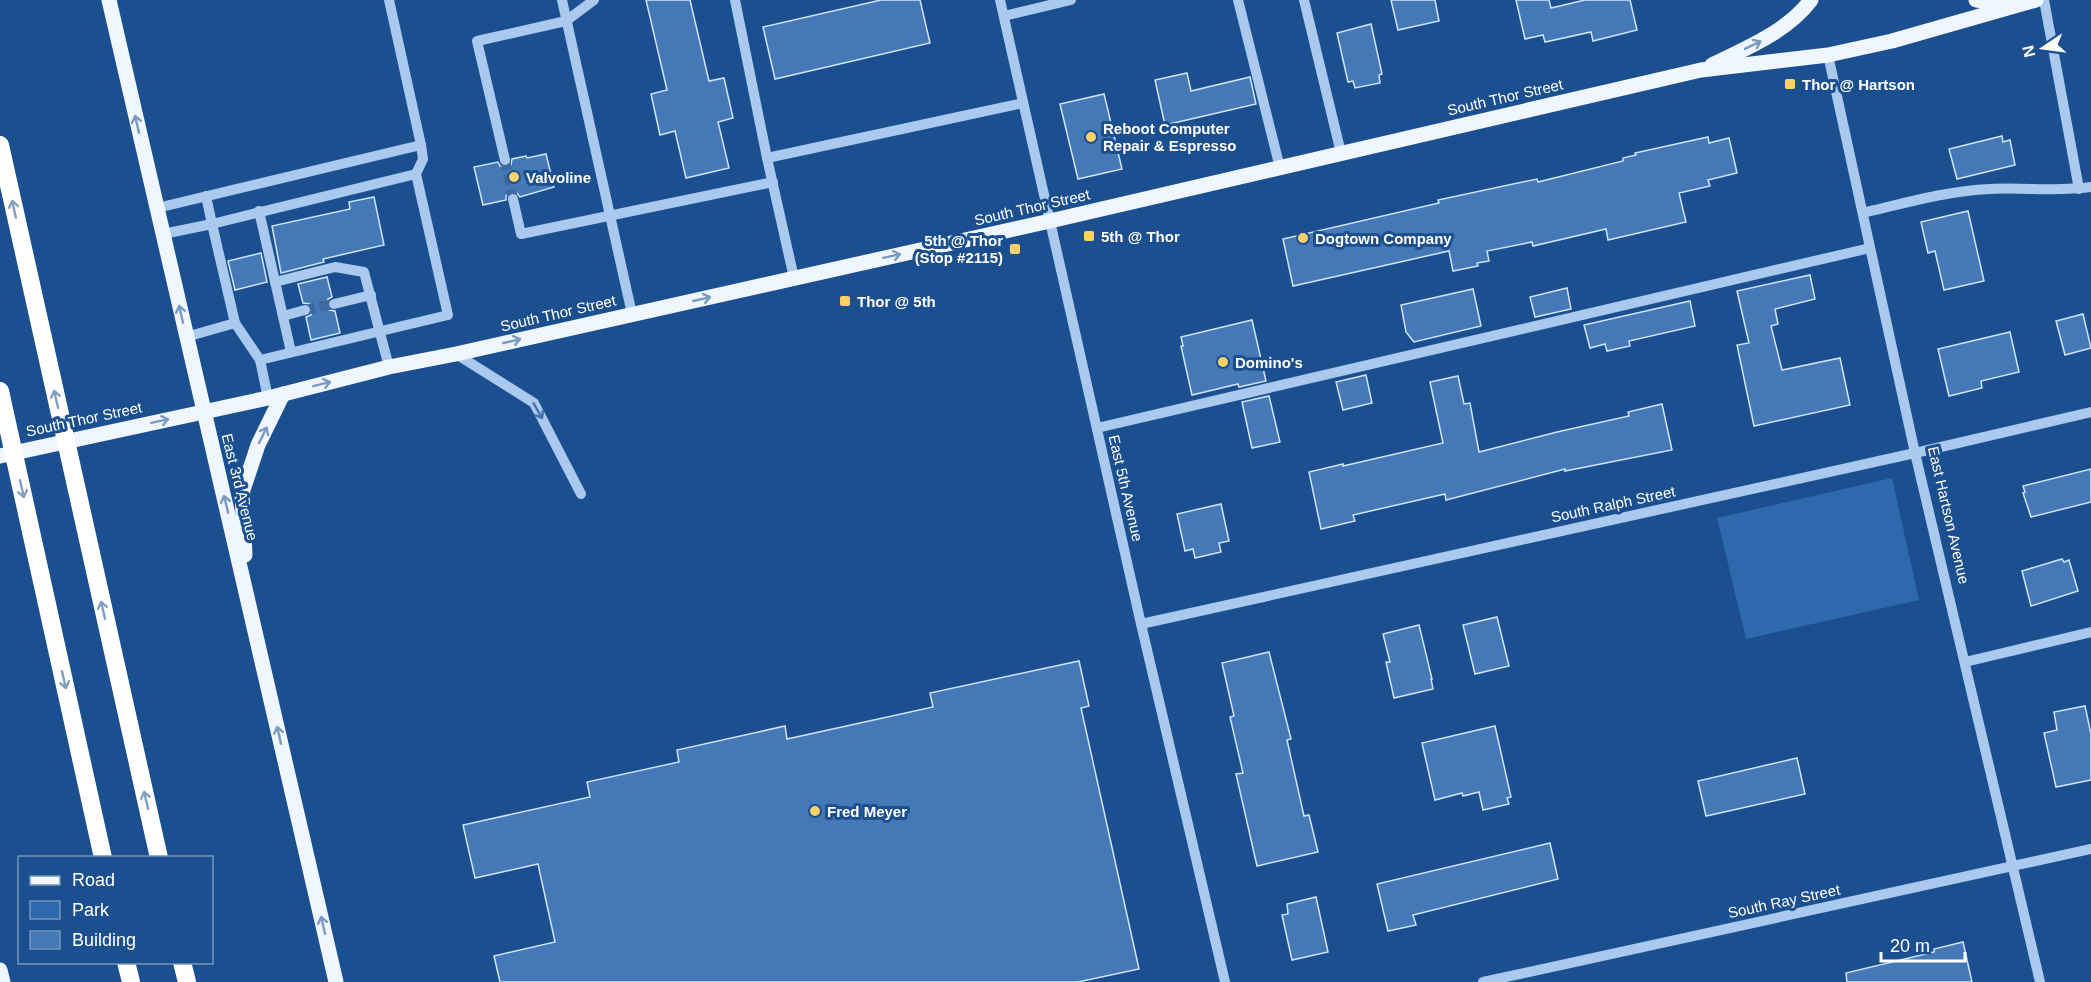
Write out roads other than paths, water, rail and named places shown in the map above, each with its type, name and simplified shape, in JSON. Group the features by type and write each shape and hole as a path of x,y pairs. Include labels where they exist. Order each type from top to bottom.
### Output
{"highway":[{"path":"0,145 159,856"},
{"path":"0,391 103,856"},
{"path":"126,964 131,982"},
{"path":"182,964 187,982"}],"main road":[{"name":"East 3rd Avenue","path":"109,0 336,982"},
{"path":"1701,70 1766,38 1806,7 1811,0"},
{"path":"1976,0 2011,6"},
{"name":"South Thor Street","path":"0,456 1050,221 1701,70 1828,55 1898,39 2036,0"},
{"path":"247,594 242,493 275,396"},
{"path":"0,970 3,982"}],"street":[{"path":"260,360 448,315 416,174 423,159 421,145 389,0"},
{"path":"562,0 632,314"},
{"path":"505,160 477,41 566,21 594,0"},
{"path":"735,0 794,278"},
{"name":"East 5th Avenue","path":"1000,0 1141,624 1225,982"},
{"path":"1004,16 1071,0"},
{"path":"1238,0 1280,168"},
{"path":"1304,0 1341,153"},
{"path":"2044,0 2079,189"},
{"name":"East Hartson Avenue","path":"1828,55 1915,453 2040,982"},
{"path":"767,158 1023,103"},
{"path":"157,208 421,145"},
{"path":"163,234 416,174"},
{"path":"513,199 521,234 773,182"},
{"path":"1863,213 1936,195 1989,189 2070,190 2091,187"},
{"path":"206,196 235,323 260,360 275,396"},
{"path":"259,211 291,352"},
{"path":"1097,428 1870,248"},
{"path":"275,282 335,267 364,272 389,368"},
{"path":"334,304 371,295"},
{"path":"283,316 304,310"},
{"path":"186,337 235,323"},
{"path":"456,354 534,403 581,494"},
{"name":"South Ralph Street","path":"1141,624 2091,412"},
{"path":"1965,662 2091,632"},
{"name":"South Ray Street","path":"1483,982 2091,849"}],"tunnel":[{"path":"505,160 513,199"},
{"path":"305,310 334,304"}],"place":[{"name":"Thor @ Hartson","path":"1790,84"},
{"name":"Reboot Computer Repair & Espresso","path":"1091,137"},
{"name":"Valvoline","path":"514,177"},
{"name":"5th @ Thor","path":"1089,236"},
{"name":"Dogtown Company","path":"1303,238"},
{"name":"5th @ Thor (Stop #2115)","path":"1015,249"},
{"name":"Thor @ 5th","path":"845,301"},
{"name":"Domino's","path":"1223,362"},
{"name":"Fred Meyer","path":"815,811"}]}
